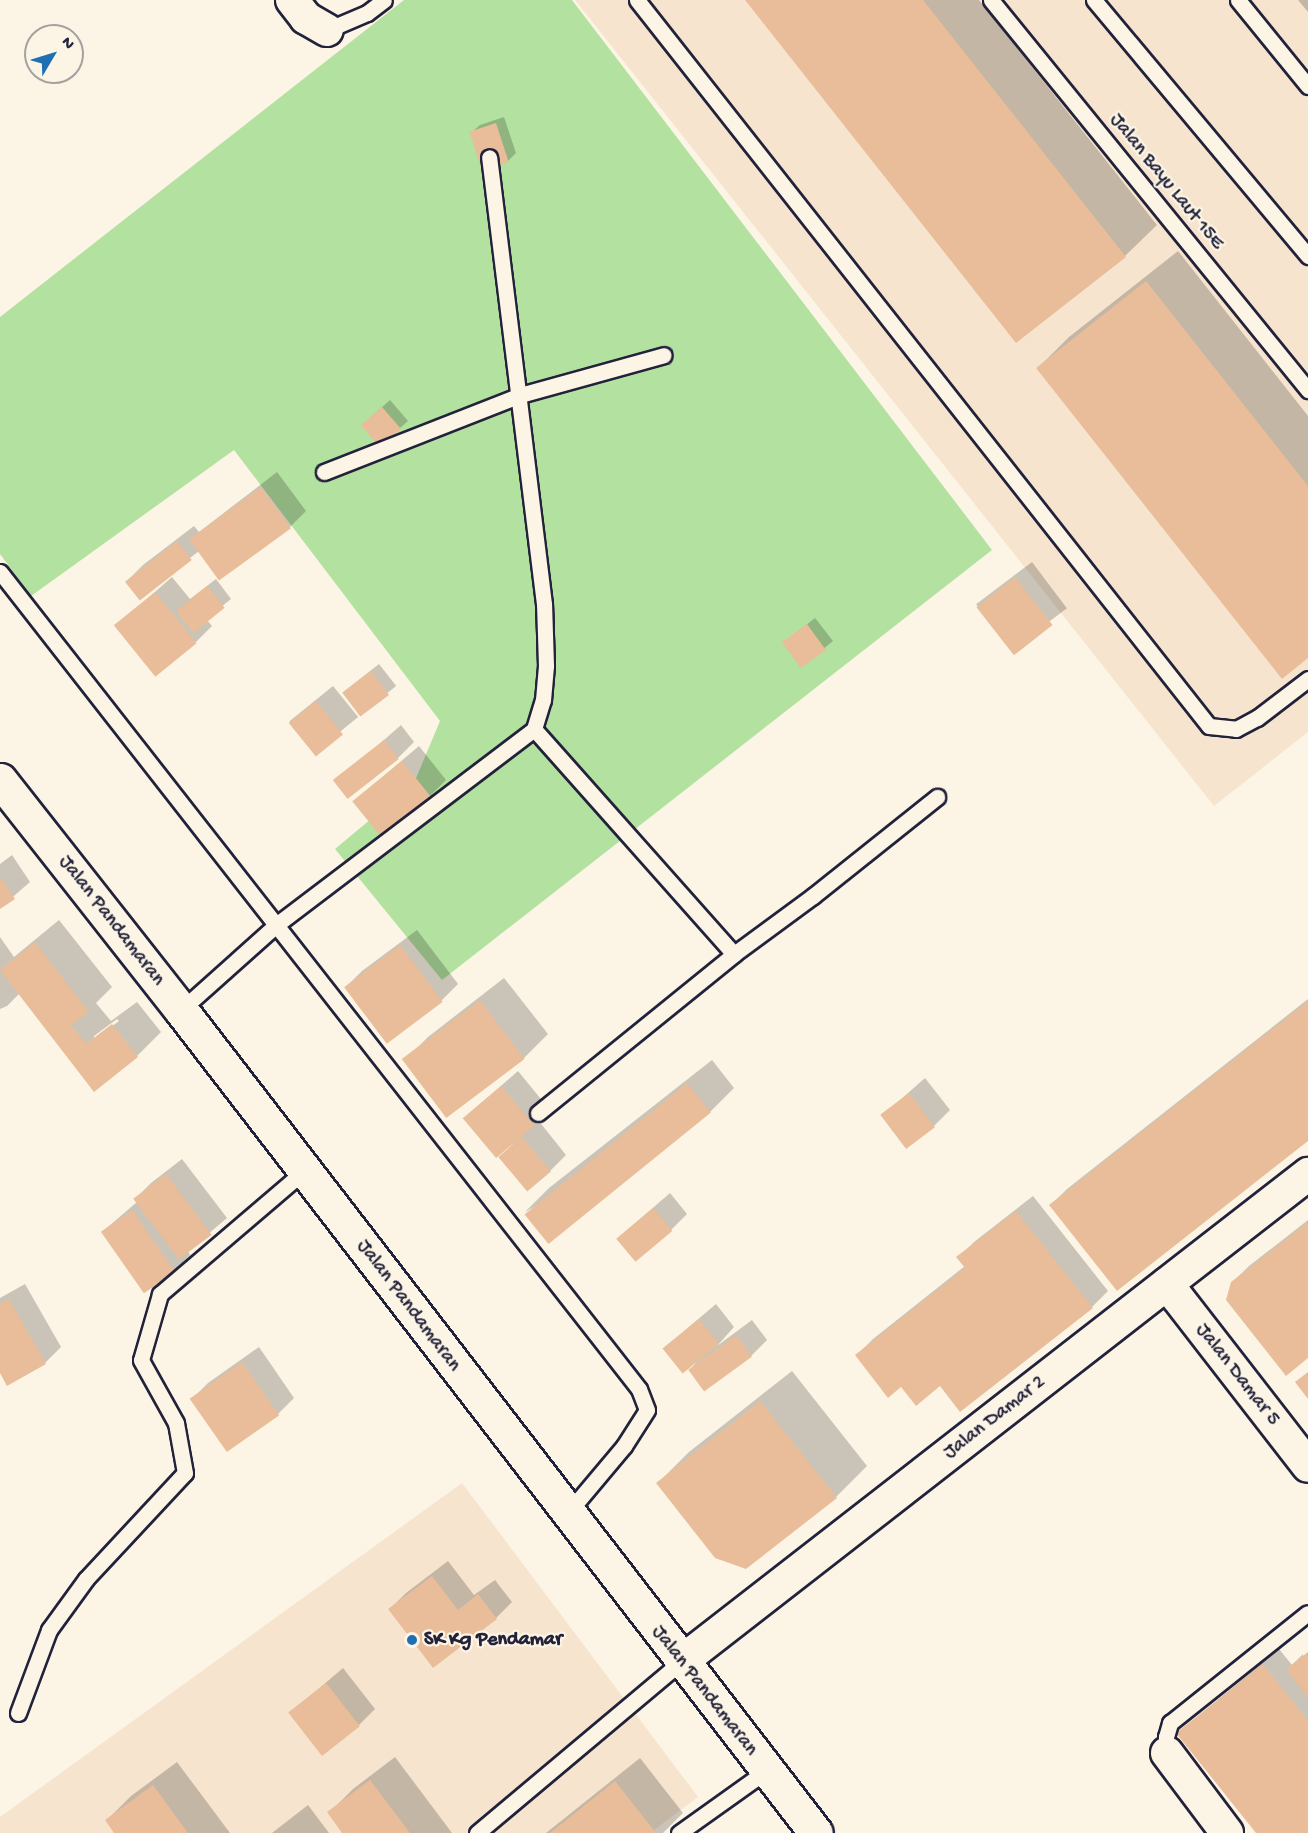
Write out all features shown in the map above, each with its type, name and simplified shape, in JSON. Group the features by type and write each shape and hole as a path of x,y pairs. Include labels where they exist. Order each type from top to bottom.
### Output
{"main road":[{"name":"Jalan Pandamaran","path":"1,782 181,1010 681,1662 816,1833"}],"street":[{"path":"292,0 306,18 327,30"},
{"name":"Jalan Damar 2","path":"681,1662 1308,1174"},
{"name":"Jalan Damar 5","path":"1167,1284 1308,1466"},
{"path":"1167,1753 1227,1833"}],"lane":[{"path":"327,30 367,13 384,0"},
{"path":"637,0 1209,726 1236,729 1257,718 1308,679"},
{"name":"Jalan Bayu Laut 15E","path":"991,0 1308,390"},
{"path":"1094,0 1308,256"},
{"path":"1238,0 1308,86"},
{"path":"181,1010 276,926 534,729 543,700 546,666 545,635 520,395 489,157"},
{"path":"324,472 520,395 664,355"},
{"path":"0,572 639,1389 647,1410 624,1446 567,1514"},
{"path":"534,729 734,954"},
{"path":"538,1113 734,954 813,896 937,797"},
{"path":"18,1713 49,1630 86,1579 184,1473 176,1423 141,1359 160,1294 304,1171"},
{"path":"1167,1753 1166,1737 1170,1723 1308,1613"},
{"path":"477,1833 681,1662"},
{"path":"681,1832 766,1771"}],"shaded area":[{"path":"575,0 1308,0 1308,732 1214,806"},
{"name":"SK Kg Pendamar","path":"462,1483 698,1797 650,1833 0,1833 0,1817"}],"green space":[{"path":"404,0 572,0 992,550 442,980 335,849 414,783 440,721 234,450 31,596 0,554 0,317"}],"building":[{"path":"745,0 923,0 1126,257 1016,343"},
{"path":"496,123 509,162 482,171 469,132"},
{"path":"1146,281 1308,486 1308,658 1282,679 1036,368"},
{"path":"382,407 401,429 380,447 361,425"},
{"path":"261,487 291,528 219,581 189,539"},
{"path":"177,541 192,560 140,601 125,582"},
{"path":"1015,577 1053,625 1014,655 976,607"},
{"path":"207,586 225,608 194,633 176,611"},
{"path":"155,592 197,643 155,677 114,625"},
{"path":"807,624 826,650 801,668 782,642"},
{"path":"371,671 389,695 360,717 342,693"},
{"path":"316,701 343,734 316,756 289,723"},
{"path":"384,740 399,759 348,799 333,780"},
{"path":"402,761 431,797 381,837 352,801"},
{"path":"0,877 15,899 0,909"},
{"path":"35,942 89,1012 71,1025 86,1044 112,1024 138,1057 94,1092 0,970"},
{"path":"400,945 443,1002 387,1044 344,987"},
{"path":"480,1000 525,1059 446,1118 402,1059"},
{"path":"1308,1001 1308,1141 1117,1291 1049,1205"},
{"path":"687,1083 711,1113 548,1244 525,1215"},
{"path":"501,1086 534,1126 496,1158 463,1118"},
{"path":"909,1093 935,1127 906,1149 880,1115"},
{"path":"522,1137 551,1171 527,1191 498,1157"},
{"path":"166,1174 212,1235 179,1259 133,1199"},
{"path":"653,1208 672,1231 636,1262 616,1239"},
{"path":"132,1210 175,1271 144,1293 101,1232"},
{"path":"1016,1211 1093,1308 960,1412 940,1386 916,1406 901,1387 888,1398 855,1355 965,1268 956,1257"},
{"path":"1308,1222 1308,1358 1286,1376 1226,1300 1231,1282"},
{"path":"9,1299 46,1364 7,1386 0,1373 0,1304"},
{"path":"699,1319 719,1344 683,1373 662,1349"},
{"path":"736,1335 752,1357 704,1392 688,1370"},
{"path":"242,1362 279,1415 227,1452 190,1399"},
{"path":"1308,1372 1308,1399 1295,1382"},
{"path":"760,1401 837,1498 746,1569 715,1558 656,1483"},
{"path":"432,1576 458,1610 478,1594 497,1619 433,1668 388,1609"},
{"path":"1308,1652 1308,1698 1286,1669"},
{"path":"1263,1664 1308,1721 1308,1833 1256,1833 1176,1733"},
{"path":"326,1683 360,1726 322,1756 288,1713"},
{"path":"370,1780 410,1833 342,1833 327,1812"},
{"path":"615,1781 656,1833 550,1833"},
{"path":"153,1785 188,1833 114,1833 105,1820"}],"place":[{"name":"SK Kg Pendamar","path":"412,1640"}]}
